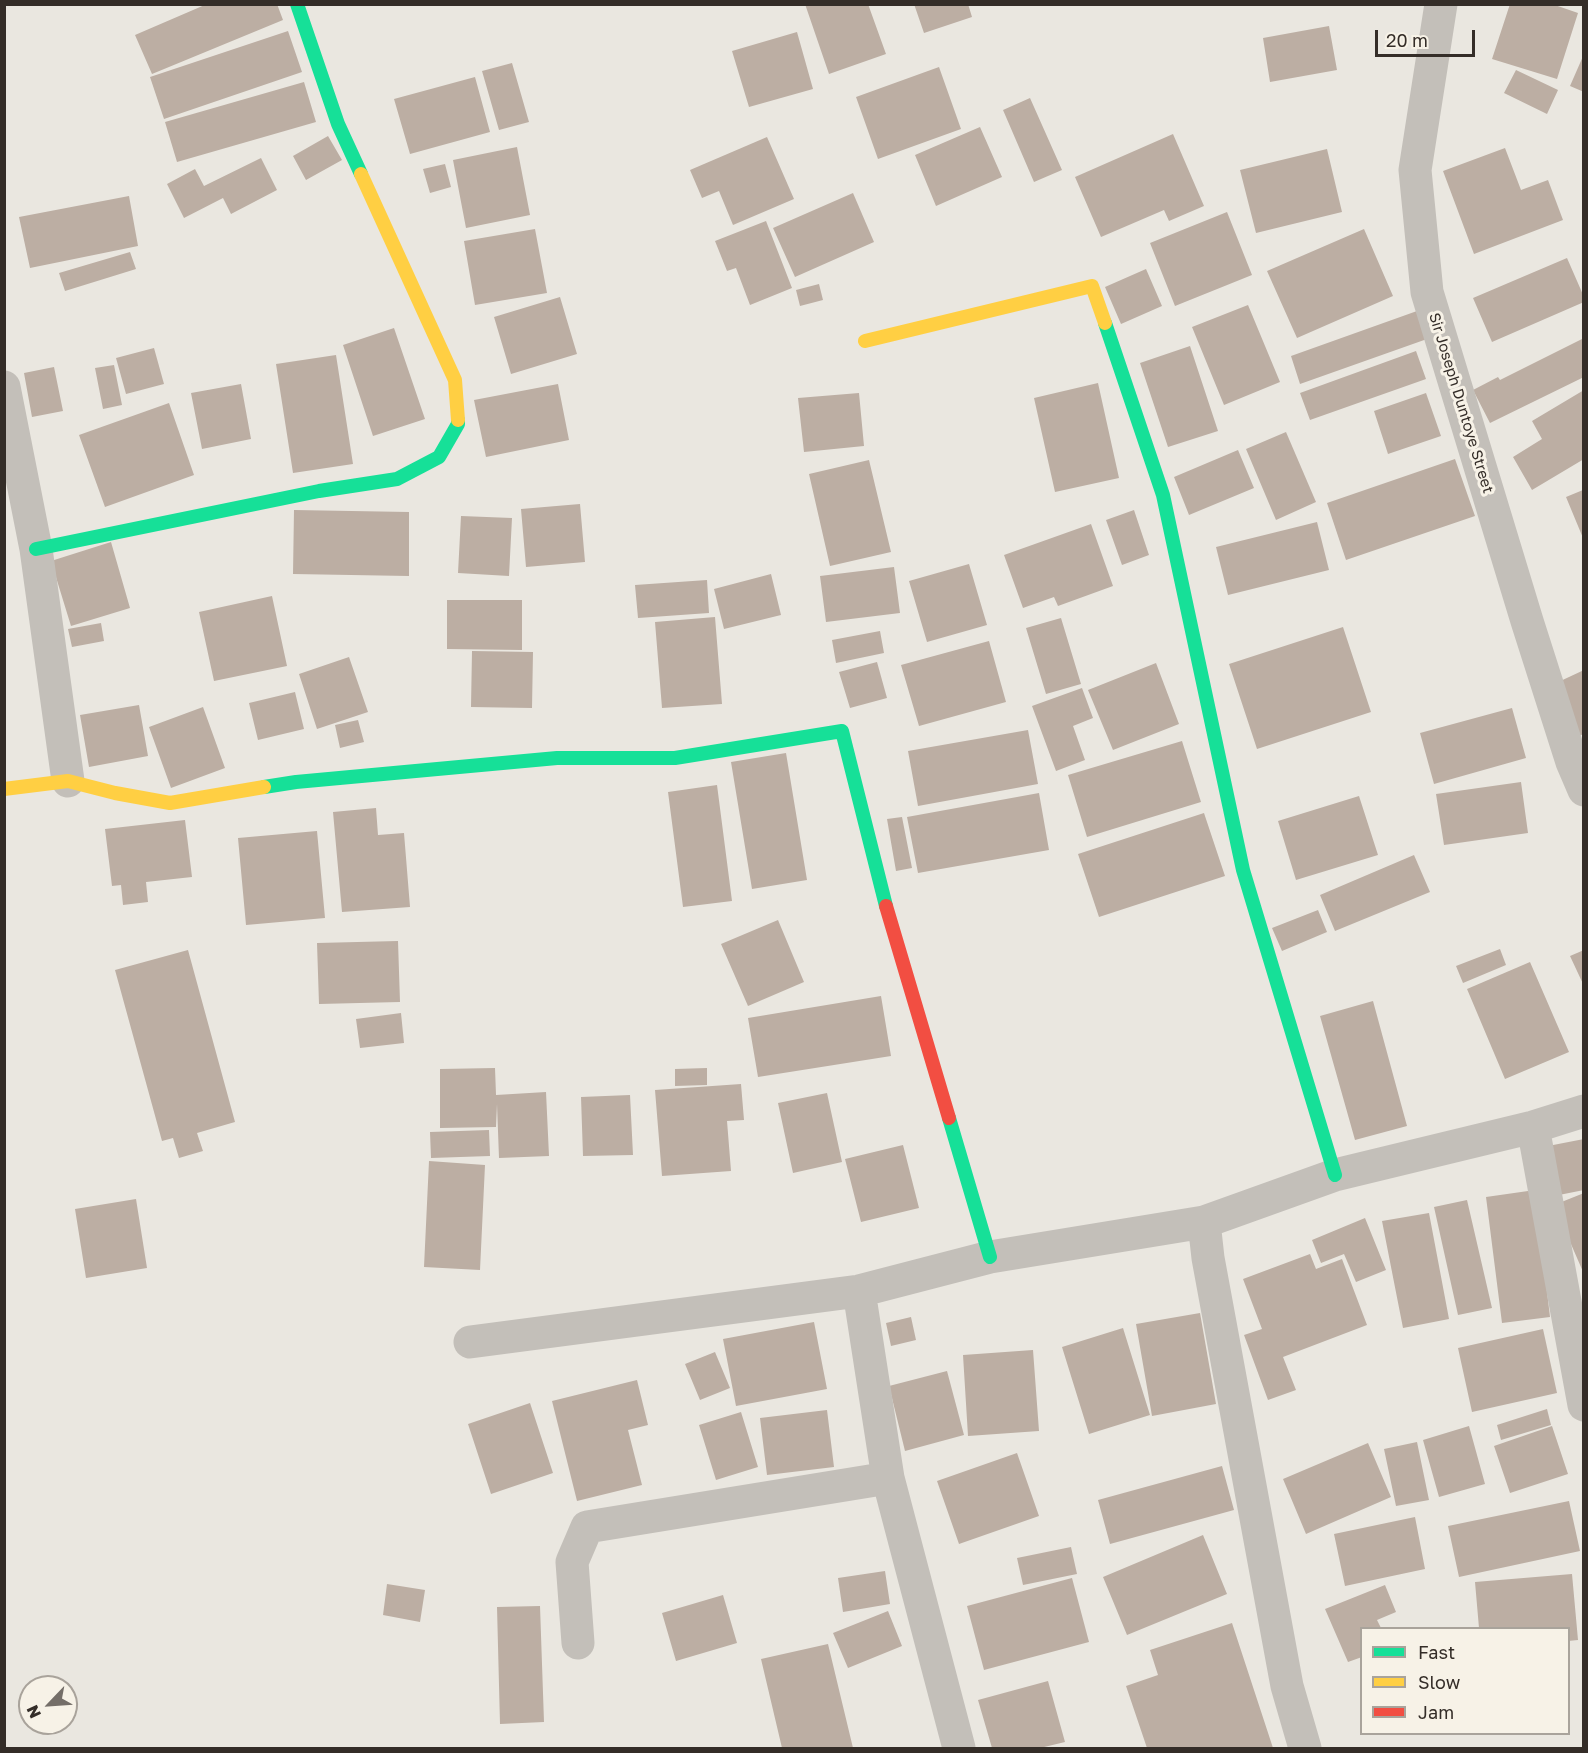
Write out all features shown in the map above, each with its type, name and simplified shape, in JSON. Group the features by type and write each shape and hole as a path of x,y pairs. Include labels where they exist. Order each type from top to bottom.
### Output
{"street":[{"path":"36,549 319,491 397,479 439,457 458,424 455,380 338,124 297,4"},
{"name":"Sir Joseph Duntoye Street","path":"1441,4 1415,170 1427,292 1527,621 1572,762 1584,790"},
{"path":"865,341 1092,286 1163,495 1243,870 1335,1176"},
{"path":"4,387 36,549 68,781"},
{"path":"4,789 68,781 170,804 296,782 533,760 675,758 843,731 883,895 990,1257"},
{"path":"470,1342 859,1291 990,1257 1204,1222 1335,1176 1533,1127 1584,1111"},
{"path":"1533,1127 1584,1405"},
{"path":"1204,1222 1208,1258 1287,1686 1305,1749"},
{"path":"859,1291 888,1479 959,1749"},
{"path":"578,1642 572,1562 587,1527 888,1479"}],"building":[{"path":"207,4 277,4 283,20 152,74 135,35"},
{"path":"805,4 868,4 886,54 829,74"},
{"path":"914,4 968,4 972,17 924,33"},
{"path":"1510,4 1552,4 1578,13 1557,79 1492,59"},
{"path":"1329,26 1337,70 1270,82 1263,38"},
{"path":"288,31 302,72 164,119 150,77"},
{"path":"797,32 813,89 749,107 732,51"},
{"path":"1584,54 1584,92 1570,86"},
{"path":"512,63 529,122 499,130 482,71"},
{"path":"939,67 961,129 878,159 856,97"},
{"path":"1516,70 1558,90 1547,114 1504,93"},
{"path":"475,77 490,132 410,154 394,99"},
{"path":"304,82 316,122 177,162 165,122"},
{"path":"1030,98 1062,170 1034,182 1003,110"},
{"path":"980,127 1002,177 936,206 915,155"},
{"path":"1173,134 1204,206 1169,221 1164,210 1101,237 1075,177"},
{"path":"328,136 342,160 306,180 293,156"},
{"path":"767,137 794,199 733,225 719,191 702,198 690,170"},
{"path":"517,147 530,215 466,228 453,160"},
{"path":"1505,148 1521,190 1548,180 1563,220 1474,254 1443,171"},
{"path":"1327,149 1342,212 1256,233 1240,170"},
{"path":"261,158 277,190 231,214 223,198 184,218 167,184 195,169 204,186"},
{"path":"445,164 451,187 430,193 423,169"},
{"path":"853,193 874,242 795,277 773,228"},
{"path":"129,196 138,246 30,268 19,217"},
{"path":"1227,212 1252,275 1175,306 1150,243"},
{"path":"766,221 792,288 750,305 736,268 727,271 715,241"},
{"path":"535,229 547,293 475,305 464,241"},
{"path":"1364,229 1393,296 1297,338 1267,271"},
{"path":"130,252 136,269 65,291 59,273"},
{"path":"1567,258 1584,297 1584,302 1492,342 1473,298"},
{"path":"1146,269 1162,306 1121,324 1105,287"},
{"path":"819,284 823,300 800,306 796,290"},
{"path":"560,297 577,354 511,374 494,317"},
{"path":"1248,305 1280,382 1224,405 1192,327"},
{"path":"1417,311 1427,339 1300,384 1291,356"},
{"path":"394,328 425,419 373,436 343,345"},
{"path":"1584,338 1584,377 1490,423 1473,390 1498,377 1500,380"},
{"path":"1190,346 1218,431 1168,447 1140,363"},
{"path":"154,348 164,384 126,394 116,358"},
{"path":"1416,351 1426,379 1310,420 1300,393"},
{"path":"336,355 353,464 293,473 276,364"},
{"path":"114,365 122,405 103,409 95,368"},
{"path":"54,367 63,411 32,417 24,373"},
{"path":"1098,383 1119,478 1055,492 1034,398"},
{"path":"241,384 251,439 202,449 191,393"},
{"path":"558,384 569,440 486,457 474,400"},
{"path":"1584,390 1584,459 1532,490 1513,457 1542,439 1532,421"},
{"path":"859,393 864,446 804,452 798,398"},
{"path":"1426,393 1441,436 1388,454 1374,411"},
{"path":"169,403 194,475 105,507 79,435"},
{"path":"1286,432 1316,502 1276,520 1246,449"},
{"path":"1238,450 1254,488 1189,515 1174,477"},
{"path":"1455,459 1475,516 1346,560 1327,503"},
{"path":"869,460 891,552 830,566 809,474"},
{"path":"1583,490 1583,538 1566,497"},
{"path":"580,504 585,562 526,567 521,509"},
{"path":"294,510 409,512 409,576 293,574"},
{"path":"1134,510 1149,555 1122,565 1106,520"},
{"path":"461,516 512,518 509,576 458,573"},
{"path":"1317,522 1329,570 1228,595 1216,547"},
{"path":"1091,524 1113,586 1058,606 1054,597 1023,608 1004,555"},
{"path":"111,542 130,608 71,626 51,561"},
{"path":"969,564 987,625 927,642 909,581"},
{"path":"894,567 900,613 826,622 820,576"},
{"path":"771,574 781,615 724,629 714,589"},
{"path":"707,580 709,613 638,618 635,585"},
{"path":"272,596 287,666 214,681 199,612"},
{"path":"447,600 522,600 522,650 447,649"},
{"path":"715,617 722,704 662,708 655,622"},
{"path":"1061,618 1081,684 1046,694 1026,628"},
{"path":"101,623 104,641 72,647 68,629"},
{"path":"1343,627 1371,712 1257,749 1229,664"},
{"path":"880,631 884,653 836,663 832,640"},
{"path":"989,641 1006,702 919,726 901,665"},
{"path":"472,651 533,652 532,708 471,707"},
{"path":"349,657 368,712 317,729 299,674"},
{"path":"877,662 887,698 850,708 839,672"},
{"path":"1156,663 1179,724 1113,750 1088,690"},
{"path":"1584,670 1584,734 1578,736 1554,684"},
{"path":"1082,688 1093,718 1073,726 1085,760 1056,771 1032,706"},
{"path":"295,692 304,729 258,740 249,703"},
{"path":"139,705 148,756 89,767 80,715"},
{"path":"203,707 225,768 171,788 149,727"},
{"path":"1512,708 1526,758 1434,784 1420,733"},
{"path":"358,720 364,742 340,748 335,725"},
{"path":"1028,730 1038,784 918,806 908,751"},
{"path":"1182,741 1201,802 1087,837 1068,775"},
{"path":"786,753 807,880 752,889 731,762"},
{"path":"1521,782 1528,833 1444,845 1436,794"},
{"path":"717,785 732,901 683,907 668,792"},
{"path":"1039,793 1049,850 918,873 907,817"},
{"path":"1359,796 1378,855 1296,880 1278,821"},
{"path":"376,808 378,835 404,833 410,907 342,912 333,812"},
{"path":"1204,813 1225,876 1099,917 1078,854"},
{"path":"902,817 912,868 896,871 887,819"},
{"path":"185,820 192,877 146,882 148,902 123,905 121,885 112,886 105,829"},
{"path":"317,831 325,918 246,925 238,838"},
{"path":"1414,855 1430,892 1335,931 1320,895"},
{"path":"1318,910 1327,932 1282,951 1272,928"},
{"path":"778,920 804,982 748,1006 721,944"},
{"path":"398,941 400,1002 319,1004 317,943"},
{"path":"1500,949 1506,965 1463,983 1456,966"},
{"path":"188,950 235,1122 197,1133 203,1151 179,1158 173,1138 162,1141 115,970"},
{"path":"1584,950 1584,986 1570,956"},
{"path":"1530,962 1569,1052 1505,1079 1467,989"},
{"path":"881,996 891,1056 758,1077 748,1018"},
{"path":"1373,1001 1407,1126 1355,1140 1320,1016"},
{"path":"401,1013 404,1043 360,1048 356,1019"},
{"path":"495,1068 496,1095 546,1092 549,1156 499,1158 497,1104 496,1127 440,1128 440,1069"},
{"path":"707,1068 707,1085 675,1086 675,1069"},
{"path":"741,1084 744,1120 727,1121 731,1171 662,1176 655,1090"},
{"path":"827,1093 842,1162 793,1173 778,1103"},
{"path":"630,1095 633,1155 583,1156 581,1097"},
{"path":"489,1130 490,1156 431,1158 430,1132"},
{"path":"1584,1139 1584,1190 1559,1195 1548,1146"},
{"path":"903,1145 919,1208 861,1222 845,1159"},
{"path":"429,1161 485,1165 480,1270 424,1267"},
{"path":"1535,1190 1550,1317 1502,1323 1486,1197"},
{"path":"1584,1193 1584,1274 1554,1205"},
{"path":"136,1199 147,1268 86,1278 75,1209"},
{"path":"1467,1200 1492,1308 1458,1315 1434,1207"},
{"path":"1429,1213 1449,1319 1403,1328 1382,1221"},
{"path":"1365,1218 1386,1270 1356,1282 1344,1254 1321,1263 1312,1240"},
{"path":"1310,1254 1316,1269 1342,1259 1367,1325 1283,1357 1296,1390 1268,1400 1244,1335 1262,1329 1243,1279"},
{"path":"1200,1313 1216,1404 1152,1416 1136,1324"},
{"path":"911,1317 916,1340 891,1346 886,1323"},
{"path":"814,1322 827,1389 736,1406 723,1339"},
{"path":"1123,1328 1150,1415 1089,1434 1062,1347"},
{"path":"1543,1329 1557,1393 1472,1412 1458,1348"},
{"path":"1033,1350 1039,1431 968,1436 963,1355"},
{"path":"715,1352 730,1388 700,1400 685,1364"},
{"path":"947,1371 964,1435 905,1451 889,1386"},
{"path":"637,1380 648,1425 628,1430 642,1485 577,1501 552,1401"},
{"path":"530,1403 553,1473 491,1494 468,1424"},
{"path":"1547,1409 1551,1425 1501,1440 1497,1425"},
{"path":"827,1410 834,1467 767,1475 760,1418"},
{"path":"741,1412 758,1467 716,1480 699,1425"},
{"path":"1469,1426 1485,1484 1439,1497 1423,1440"},
{"path":"1552,1426 1568,1474 1510,1493 1494,1446"},
{"path":"1417,1442 1429,1500 1396,1506 1384,1449"},
{"path":"1368,1443 1391,1497 1306,1534 1283,1479"},
{"path":"1017,1453 1039,1516 959,1544 937,1481"},
{"path":"1222,1466 1234,1510 1110,1544 1098,1500"},
{"path":"1569,1501 1580,1551 1459,1577 1448,1526"},
{"path":"1415,1517 1425,1569 1345,1586 1334,1534"},
{"path":"1203,1535 1227,1594 1127,1635 1103,1577"},
{"path":"1071,1547 1077,1574 1023,1585 1017,1558"},
{"path":"885,1571 890,1604 843,1612 838,1578"},
{"path":"1572,1574 1578,1640 1570,1641 1570,1627 1479,1627 1475,1582"},
{"path":"1072,1578 1089,1642 984,1670 967,1606"},
{"path":"387,1584 425,1590 420,1622 383,1615"},
{"path":"1385,1585 1396,1612 1377,1620 1380,1627 1360,1627 1360,1658 1348,1662 1325,1609"},
{"path":"723,1595 737,1643 676,1661 662,1613"},
{"path":"540,1606 544,1722 500,1724 497,1607"},
{"path":"888,1611 902,1646 848,1668 833,1633"},
{"path":"1232,1623 1273,1748 1147,1748 1126,1686 1158,1675 1150,1650"},
{"path":"828,1644 853,1748 782,1748 761,1659"},
{"path":"1048,1681 1065,1742 1040,1748 992,1748 978,1700"}],"traffic: fast":[{"path":"297,4 338,124 361,174"},
{"path":"1105,323 1163,495 1243,870 1335,1175"},
{"path":"36,549 319,491 397,479 439,457 458,424 458,420"},
{"path":"264,787 296,782 557,758 675,758 842,731 886,906"},
{"path":"949,1118 990,1257"}],"traffic: slow":[{"path":"361,174 455,380 458,420"},
{"path":"865,341 1092,286 1105,323"},
{"path":"4,789 68,781 115,793 170,803 264,787"}],"traffic: jam":[{"path":"886,906 949,1118"}]}
